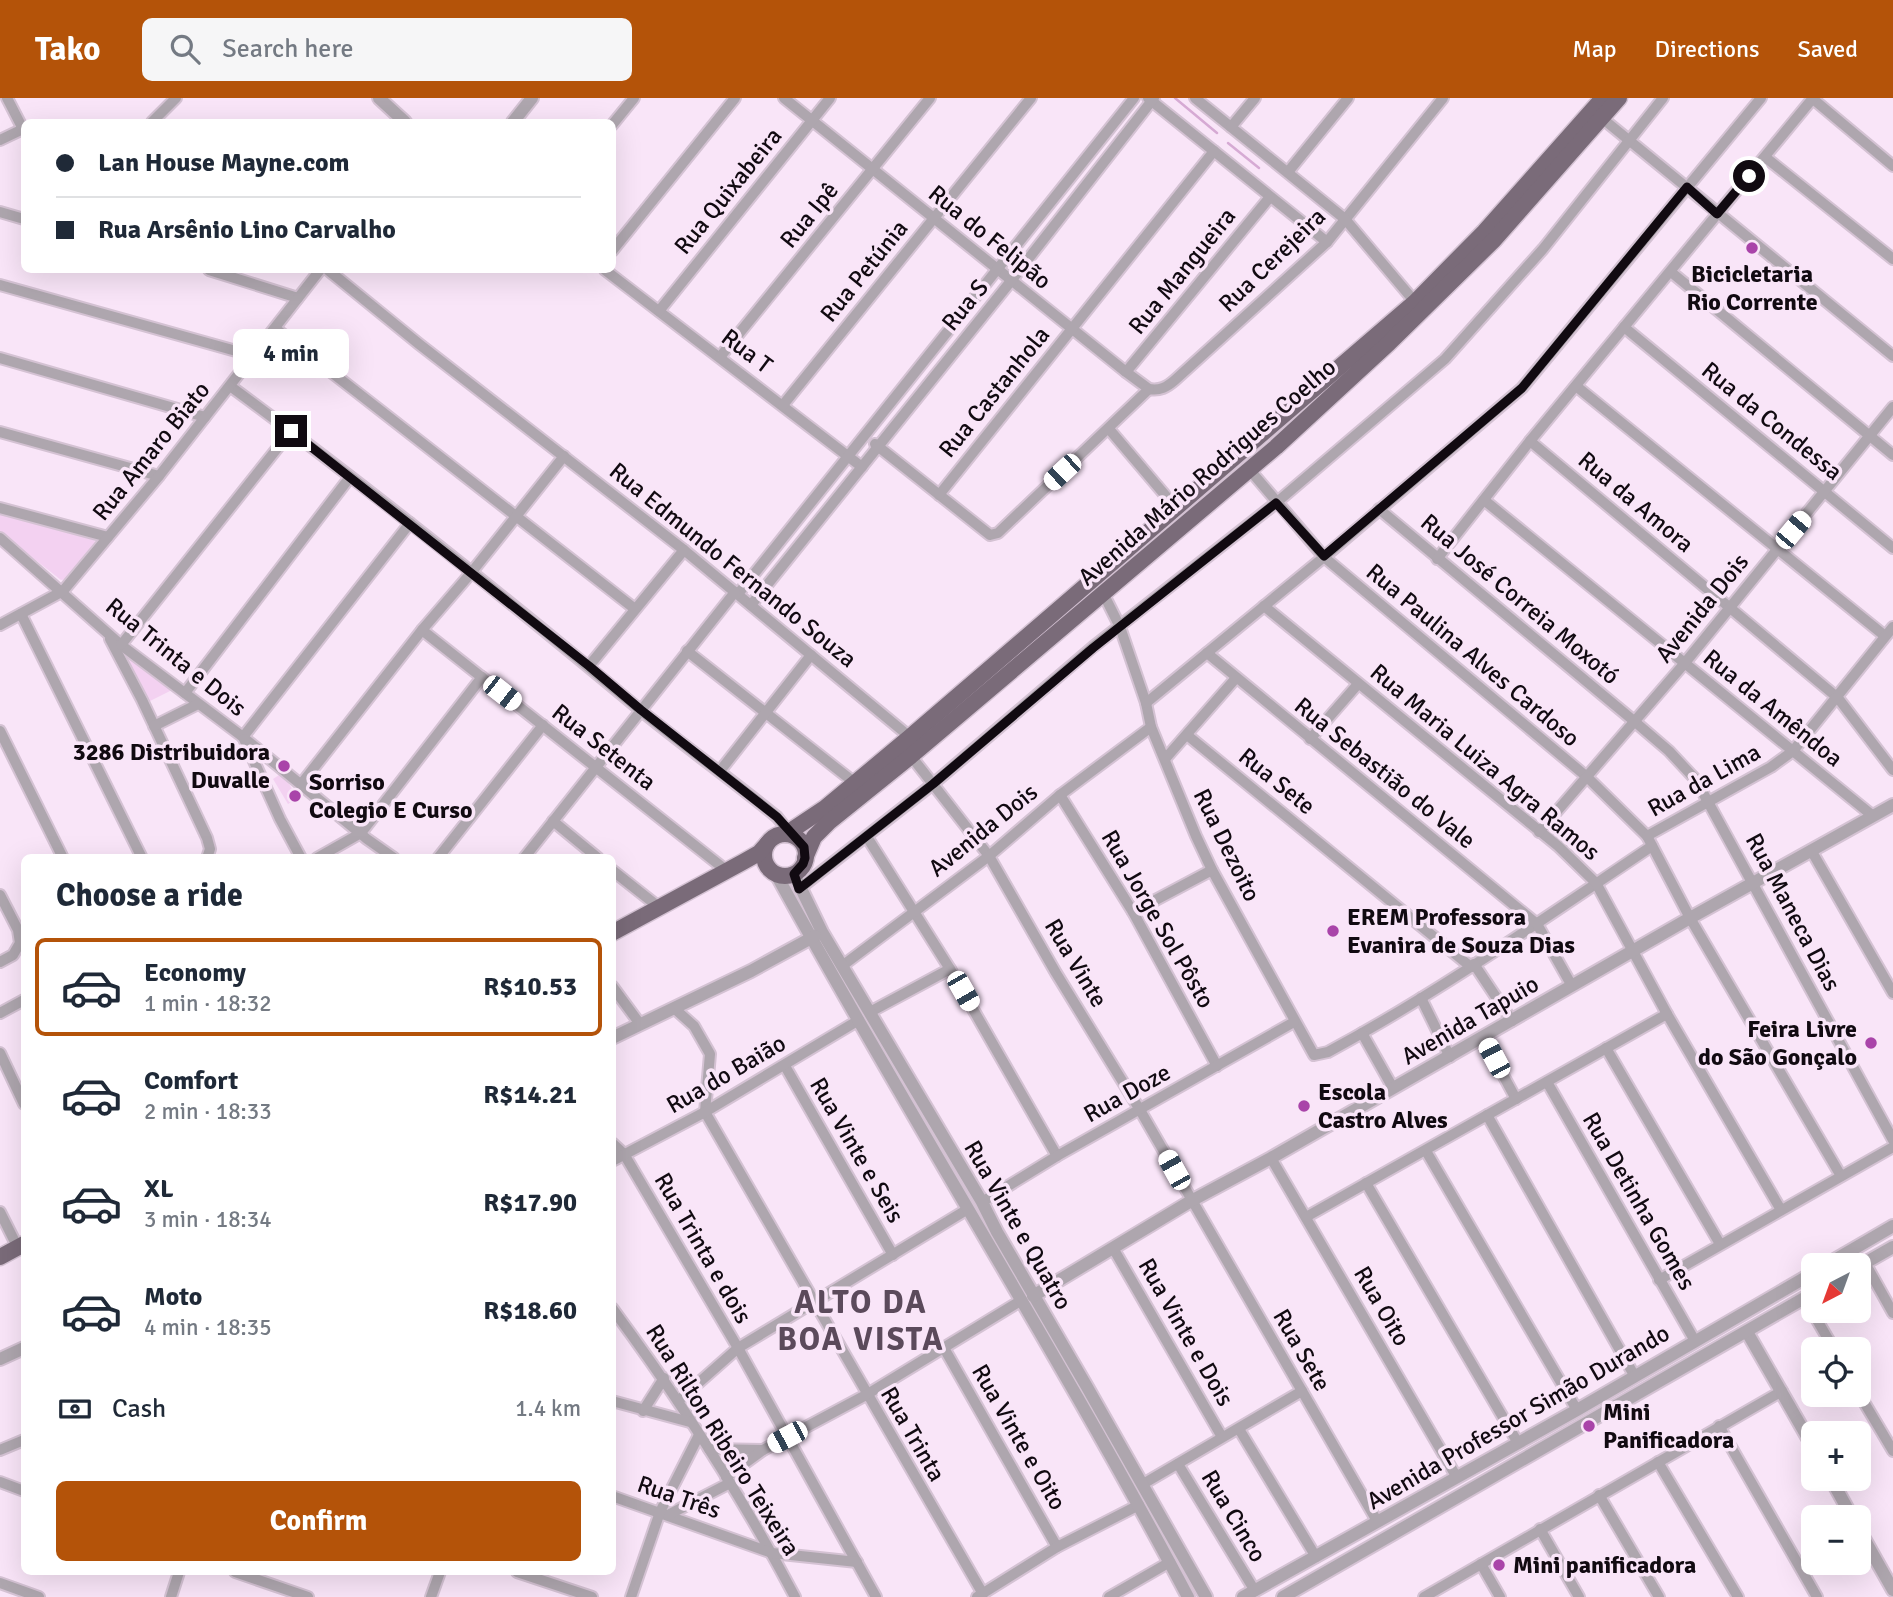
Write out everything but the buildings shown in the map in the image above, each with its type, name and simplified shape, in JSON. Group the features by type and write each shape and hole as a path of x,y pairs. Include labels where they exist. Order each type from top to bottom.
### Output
{"main road":[{"name":"Avenida Mário Rodrigues Coelho","path":"789,834 910,737 1415,302 1493,223 1603,98"},
{"name":"Avenida Mário Rodrigues Coelho","path":"805,858 810,844 820,830 911,757 1249,469 1461,274 1619,98"},
{"path":"616,931 759,853 767,844 776,836 789,834 804,847 805,858 797,882 788,876 776,874 766,864 764,851 767,844"},
{"path":"0,1257 21,1246"}],"street":[{"path":"7,98 21,124"},
{"path":"155,119 176,98"},
{"path":"379,98 402,119"},
{"path":"515,119 532,98"},
{"path":"616,120 634,98"},
{"path":"616,246 734,98"},
{"name":"Rua do Felipão","path":"784,98 1149,389"},
{"name":"Rua Quixabeira","path":"659,311 830,98"},
{"name":"Rua Ipê","path":"720,358 930,98"},
{"name":"Rua Petúnia","path":"783,405 1031,98"},
{"name":"Rua S","path":"527,854 687,651 866,435 1133,98"},
{"path":"1195,98 1345,219 1415,302"},
{"path":"1231,127 1255,98"},
{"path":"1288,172 1348,98"},
{"name":"Rua Cerejeira","path":"1149,389 1160,390 1175,380 1327,242 1443,98"},
{"path":"797,882 867,836 933,784 1093,648 1276,503 1445,359 1543,249 1663,98"},
{"path":"1146,703 1522,388 1761,98"},
{"path":"1437,559 1530,441 1813,98 1893,166"},
{"path":"1151,99 1327,242"},
{"name":"Rua S","path":"751,605 1011,281 1151,99"},
{"path":"1602,119 1893,356"},
{"path":"0,140 21,131"},
{"name":"Rua Castanhola","path":"939,495 1214,151"},
{"path":"1765,157 1893,259"},
{"name":"Rua Mangueira","path":"1126,372 1270,197"},
{"path":"0,212 21,218"},
{"path":"1671,272 1893,454"},
{"path":"219,273 298,298"},
{"name":"Rua Amaro Biato","path":"63,591 159,476 318,273"},
{"name":"Rua Edmundo Fernando Souza","path":"332,273 684,550 910,737"},
{"name":"Rua T","path":"609,273 862,467"},
{"path":"0,285 254,356"},
{"name":"Rua da Condessa","path":"1624,327 1893,548"},
{"path":"276,329 635,609"},
{"path":"0,358 205,417"},
{"path":"230,386 410,523 589,666 777,817 789,834"},
{"path":"1576,386 1885,636"},
{"path":"866,435 990,535 998,533 1149,389"},
{"name":"Avenida Dois","path":"1539,832 1684,664 1893,407"},
{"path":"1109,429 1177,508"},
{"path":"121,645 291,431"},
{"path":"0,432 159,476"},
{"name":"Rua da Amora","path":"1530,441 1838,698 1893,770"},
{"path":"302,783 564,456"},
{"name":"Rua Paulina Alves Cardoso","path":"1249,469 1324,556 1587,777 1649,841 1689,918 1841,1176"},
{"path":"185,693 350,477"},
{"name":"Rua da Amêndoa","path":"1484,500 1873,816"},
{"path":"0,508 108,537"},
{"name":"Rua José Correia Moxotó","path":"1379,509 1634,721"},
{"path":"299,854 243,737 410,523"},
{"name":"Rua Trinta e Dois","path":"0,538 121,645 302,783 389,854"},
{"path":"589,666 684,550"},
{"path":"0,625 63,591"},
{"name":"Rua Dezoito","path":"1103,593 1120,627 1146,703 1151,727 1212,870 1310,1051 1317,1056 1362,1033"},
{"name":"Rua Maria Luiza Agra Ramos","path":"1264,606 1578,864 1596,883 1667,1014 1781,1210"},
{"path":"21,614 140,854"},
{"name":"Rua da Lima","path":"1362,1033 1472,966 1596,883 1649,841 1709,801 1771,767 1793,751 1893,627"},
{"path":"104,629 210,844 208,854"},
{"name":"Rua Setenta","path":"422,630 727,871"},
{"path":"687,651 855,783"},
{"name":"Rua Sebastião do Vale","path":"1207,653 1536,924"},
{"path":"720,771 811,656"},
{"path":"326,854 364,836 482,677"},
{"path":"1165,759 1236,678"},
{"path":"1310,739 1357,684"},
{"path":"154,726 198,704"},
{"name":"Rua Maneca Dias","path":"1634,721 1680,762 1709,801 1893,1140"},
{"path":"441,854 543,725"},
{"name":"Avenida Dois","path":"842,966 989,856 1060,795 1151,727"},
{"path":"0,731 61,854"},
{"name":"Rua Sete","path":"1187,735 1472,966 1512,1021"},
{"name":"Rua Vinte","path":"911,757 989,856 1191,1201"},
{"name":"Rua Jorge Sol Pôsto","path":"1060,795 1133,912 1217,1066"},
{"name":"Avenida Tapuio","path":"664,1514 728,1480 763,1450 866,1395 1191,1201 1893,805"},
{"path":"553,821 593,854"},
{"path":"364,836 375,854"},
{"path":"867,836 950,969 1057,1156"},
{"path":"1811,850 1893,993"},
{"path":"1133,912 1212,870"},
{"path":"616,873 660,908"},
{"name":"Rua Vinte e Quatro","path":"776,874 816,935 859,1020 968,1209 1028,1298"},
{"name":"Rua Vinte e Quatro","path":"797,882 816,935 842,966 982,1202 1028,1298 1188,1597"},
{"path":"0,895 18,930 20,943 13,955 0,962"},
{"path":"1536,924 1572,986"},
{"path":"616,1036 675,1009 816,935"},
{"path":"870,1012 950,969"},
{"path":"616,991 640,1024"},
{"path":"1421,998 1450,1057"},
{"path":"0,1013 21,1002"},
{"path":"675,1009 694,1026 710,1054 705,1112"},
{"path":"1306,1217 1667,1014"},
{"name":"Rua do Baião","path":"616,1159 705,1112 859,1020"},
{"name":"Rua Doze","path":"982,1202 1057,1156 1294,1022"},
{"path":"1362,1033 1393,1088"},
{"path":"1483,1038 1517,1099"},
{"path":"1606,1048 1720,1244"},
{"path":"0,1053 21,1098"},
{"name":"Rua Vinte e Seis","path":"785,1066 893,1255"},
{"name":"Rua Detinha Gomes","path":"1547,1082 1695,1341"},
{"name":"Rua Trinta","path":"705,1112 980,1595"},
{"path":"1487,1115 1634,1375"},
{"name":"Rua Trinta e dois","path":"616,1147 624,1154 738,1348 876,1597"},
{"path":"1659,1280 1893,1147"},
{"path":"1426,1151 1577,1410"},
{"name":"Rua Oito","path":"1271,1158 1456,1476"},
{"path":"1366,1183 1518,1443"},
{"name":"Rua Sete","path":"1191,1201 1377,1521"},
{"path":"678,1401 738,1348 968,1209"},
{"path":"0,1212 21,1246"},
{"path":"1847,1253 1893,1226"},
{"path":"1871,1260 1893,1247"},
{"name":"Rua Vinte e Dois","path":"1113,1248 1222,1437"},
{"path":"1871,1279 1893,1313"},
{"name":"Avenida Professor Simão Durando","path":"1249,1594 1801,1280"},
{"name":"Avenida Professor Simão Durando","path":"1283,1597 1801,1299"},
{"path":"1754,1309 1747,1332 1801,1425"},
{"name":"Rua Rilton Ribeiro Teixeira","path":"616,1313 664,1378 709,1449 772,1553 795,1597"},
{"name":"Rua Vinte e Quatro","path":"1037,1315 1143,1484 1206,1597"},
{"name":"Rua Vinte e Oito","path":"944,1348 1058,1547"},
{"path":"0,1359 21,1349"},
{"path":"643,1411 664,1378"},
{"path":"1143,1484 1302,1391"},
{"path":"1424,1597 1782,1391"},
{"path":"616,1402 690,1422"},
{"path":"1867,1407 1893,1451"},
{"path":"1719,1426 1817,1597"},
{"name":"Rua Vinte e Dois","path":"1239,1429 1316,1557"},
{"path":"631,1597 699,1435"},
{"path":"0,1450 21,1441"},
{"path":"709,1449 763,1450"},
{"path":"1657,1462 1738,1597"},
{"name":"Rua Cinco","path":"1178,1464 1249,1594"},
{"path":"0,1482 21,1491"},
{"path":"1599,1495 1659,1597"},
{"name":"Rua Três","path":"616,1497 772,1553 857,1562"},
{"path":"980,1595 1058,1547 1139,1505"},
{"path":"1539,1529 1579,1597"},
{"path":"1871,1551 1893,1590"},
{"path":"1109,1597 1170,1562"},
{"path":"1481,1564 1500,1597"},
{"path":"1177,1576 1191,1568"},
{"path":"170,1597 178,1575"},
{"path":"244,1575 308,1597"},
{"path":"431,1597 439,1575"},
{"path":"526,1575 592,1597"},
{"path":"0,1583 39,1597"}],"shaded area":[{"path":"0,512 94,539 95,542 66,579 61,580 0,532"},
{"path":"117,646 174,689 146,703"},
{"path":"282,773 298,798 288,804 273,779"}],"waterway":[{"path":"1175,98 1217,133"},
{"path":"1228,143 1259,168"}],"place":[{"name":"Bicicletaria Rio Corrente","path":"1752,248"},
{"name":"3286 Distribuidora Duvalle","path":"284,766"},
{"name":"Sorriso Colegio E Curso","path":"295,796"},
{"name":"EREM Professora Evanira de Souza Dias","path":"1333,931"},
{"name":"Feira Livre do São Gonçalo","path":"1871,1043"},
{"name":"Escola Castro Alves","path":"1304,1106"},
{"name":"Mini Panificadora","path":"1589,1426"},
{"name":"Mini panificadora","path":"1499,1565"}],"district":[{"name":"ALTO DA BOA VISTA","path":"861,1320"}],"route":[{"path":"291,431 777,817 804,847 803,864 794,874 799,889 933,784 1093,648 1276,503 1324,556 1522,388 1687,187 1717,214 1749,176"}]}
